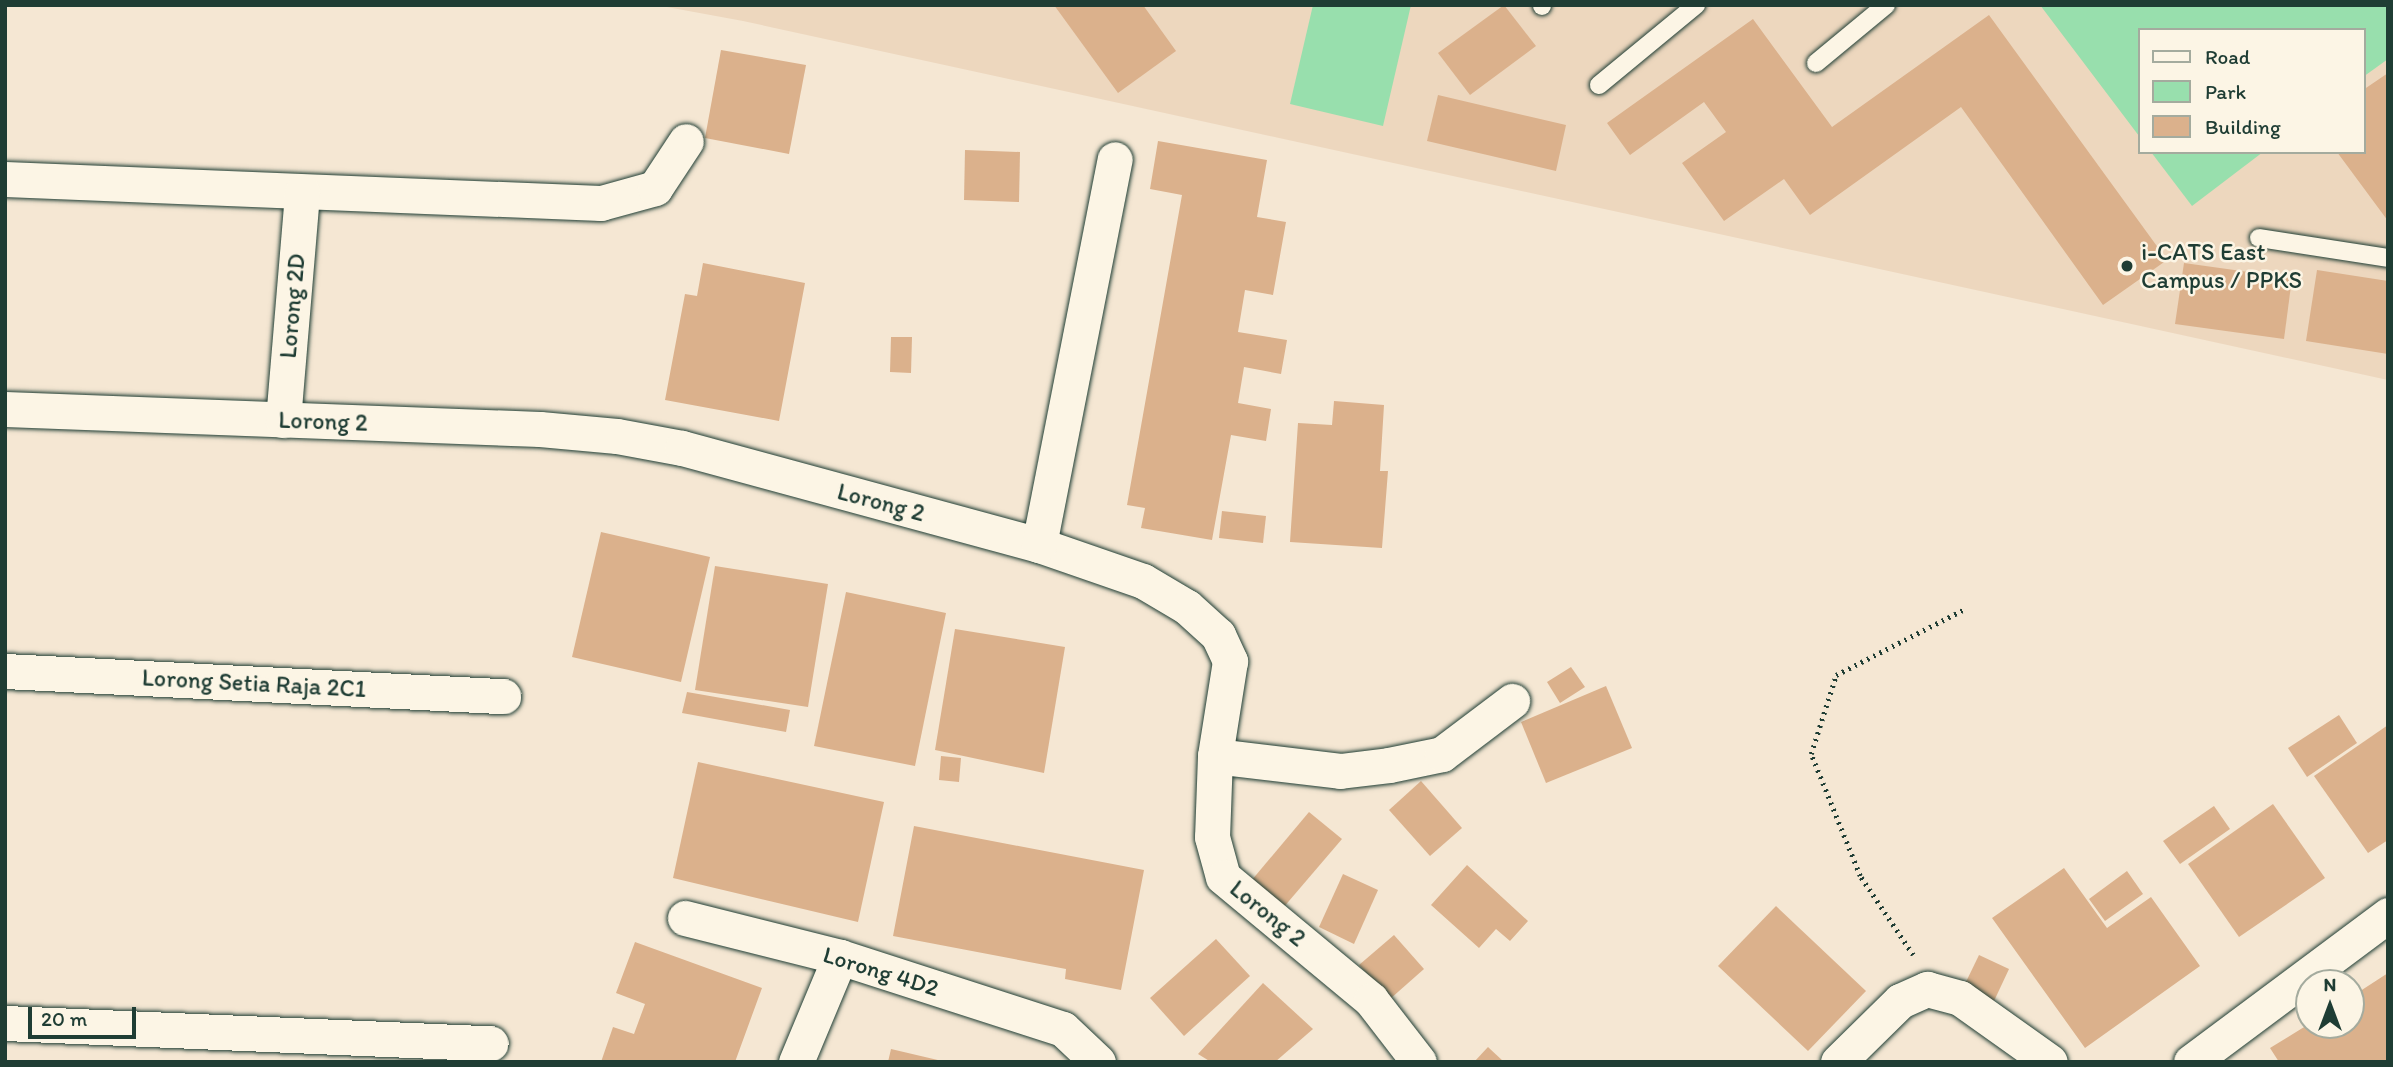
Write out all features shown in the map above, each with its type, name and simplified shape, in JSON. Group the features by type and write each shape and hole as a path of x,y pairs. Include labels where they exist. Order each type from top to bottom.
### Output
{"street":[{"path":"5,180 601,203 655,188 686,141"},
{"path":"1039,545 1115,159"},
{"name":"Lorong 2D","path":"283,420 302,192"},
{"name":"Lorong 2","path":"5,409 540,429 617,436 682,448 1039,545 1143,581 1187,607 1218,635 1230,661 1215,756 1212,837 1223,877 1371,1000 1419,1062"},
{"name":"Lorong Setia Raja 2C1","path":"5,671 503,696"},
{"path":"1215,756 1340,771 1389,765 1442,754 1512,701"},
{"path":"2191,1062 2388,915"},
{"name":"Lorong 4D2","path":"685,918 840,957 1063,1029 1098,1062"},
{"path":"796,1062 840,957"},
{"path":"1838,1062 1900,1001 1927,989 1960,998 2050,1062"},
{"path":"5,1023 491,1043"}],"lane":[{"path":"1599,85 1696,5"},
{"path":"1816,63 1886,5"},
{"path":"2259,238 2388,258"}],"path":[{"path":"1914,957 1860,876 1811,754 1836,675 1963,610"}],"shaded area":[{"name":"i-CATS East Campus / PPKS","path":"656,5 2388,5 2388,380 743,21"}],"green space":[{"path":"1313,5 1411,5 1383,126 1290,104"},
{"path":"2040,5 2388,5 2388,59 2365,76 2365,28 2138,28 2138,135"},
{"path":"2153,154 2260,154 2192,206"}],"building":[{"path":"1054,5 1143,5 1176,51 1118,93"},
{"path":"1504,5 1536,46 1470,95 1438,53"},
{"path":"1989,15 2167,260 2103,305 1961,107 1810,215 1784,179 1724,221 1682,163 1726,132 1704,102 1630,155 1607,123 1753,19 1832,127"},
{"path":"721,50 806,65 789,154 705,138"},
{"path":"2388,73 2388,221 2338,154 2365,154 2365,89"},
{"path":"1438,95 1566,125 1556,171 1427,141"},
{"path":"1158,141 1267,160 1257,217 1286,222 1273,295 1245,290 1238,332 1287,340 1281,374 1244,367 1238,403 1271,409 1266,441 1231,435 1212,540 1141,528 1145,508 1127,505 1182,195 1150,189"},
{"path":"965,150 1020,152 1019,202 964,200"},
{"path":"703,263 805,283 779,421 665,400 685,294 697,296"},
{"path":"2184,263 2292,278 2284,339 2175,324"},
{"path":"2317,270 2388,281 2388,354 2306,341"},
{"path":"891,337 912,337 911,373 890,372"},
{"path":"1334,401 1384,405 1380,471 1388,471 1382,548 1290,542 1298,423 1332,425"},
{"path":"1222,511 1266,516 1263,543 1219,538"},
{"path":"601,532 710,557 681,682 572,657"},
{"path":"715,566 828,584 808,707 695,690"},
{"path":"846,592 946,613 915,766 814,746"},
{"path":"955,629 1065,647 1044,773 935,750"},
{"path":"1571,667 1585,687 1560,703 1547,682"},
{"path":"1606,686 1632,748 1546,783 1521,722"},
{"path":"687,692 790,710 786,732 682,713"},
{"path":"2339,715 2357,743 2307,777 2288,748"},
{"path":"2388,725 2388,840 2368,853 2314,776"},
{"path":"941,756 961,758 959,782 939,780"},
{"path":"698,762 884,802 858,922 673,878"},
{"path":"1421,781 1462,828 1430,856 1389,810"},
{"path":"2273,804 2325,878 2239,937 2188,864"},
{"path":"2214,806 2230,829 2180,864 2163,841"},
{"path":"1309,812 1342,839 1283,908 1251,881"},
{"path":"914,826 1144,870 1121,990 1065,979 1066,969 893,936"},
{"path":"1467,865 1528,921 1510,941 1496,929 1479,948 1431,905"},
{"path":"2064,868 2107,928 2151,897 2200,966 2085,1048 1992,918"},
{"path":"2127,871 2143,894 2105,921 2089,899"},
{"path":"1343,874 1378,890 1354,944 1319,927"},
{"path":"1776,906 1866,991 1808,1051 1718,966"},
{"path":"1394,935 1424,969 1390,999 1359,965"},
{"path":"1216,939 1250,976 1184,1036 1150,998"},
{"path":"635,942 762,988 735,1062 601,1062 613,1027 634,1034 645,1004 616,993"},
{"path":"1979,955 2009,969 1994,1001 1964,986"},
{"path":"2388,973 2388,1062 2279,1062 2270,1048 2295,1033 2295,1039 2365,1039 2365,988"},
{"path":"1263,983 1313,1029 1275,1062 1211,1062 1198,1054"},
{"path":"1488,1047 1504,1062 1474,1062"},
{"path":"891,1049 942,1061 942,1062 888,1062"}],"place":[{"name":"i-CATS East Campus / PPKS","path":"2127,266"}]}
